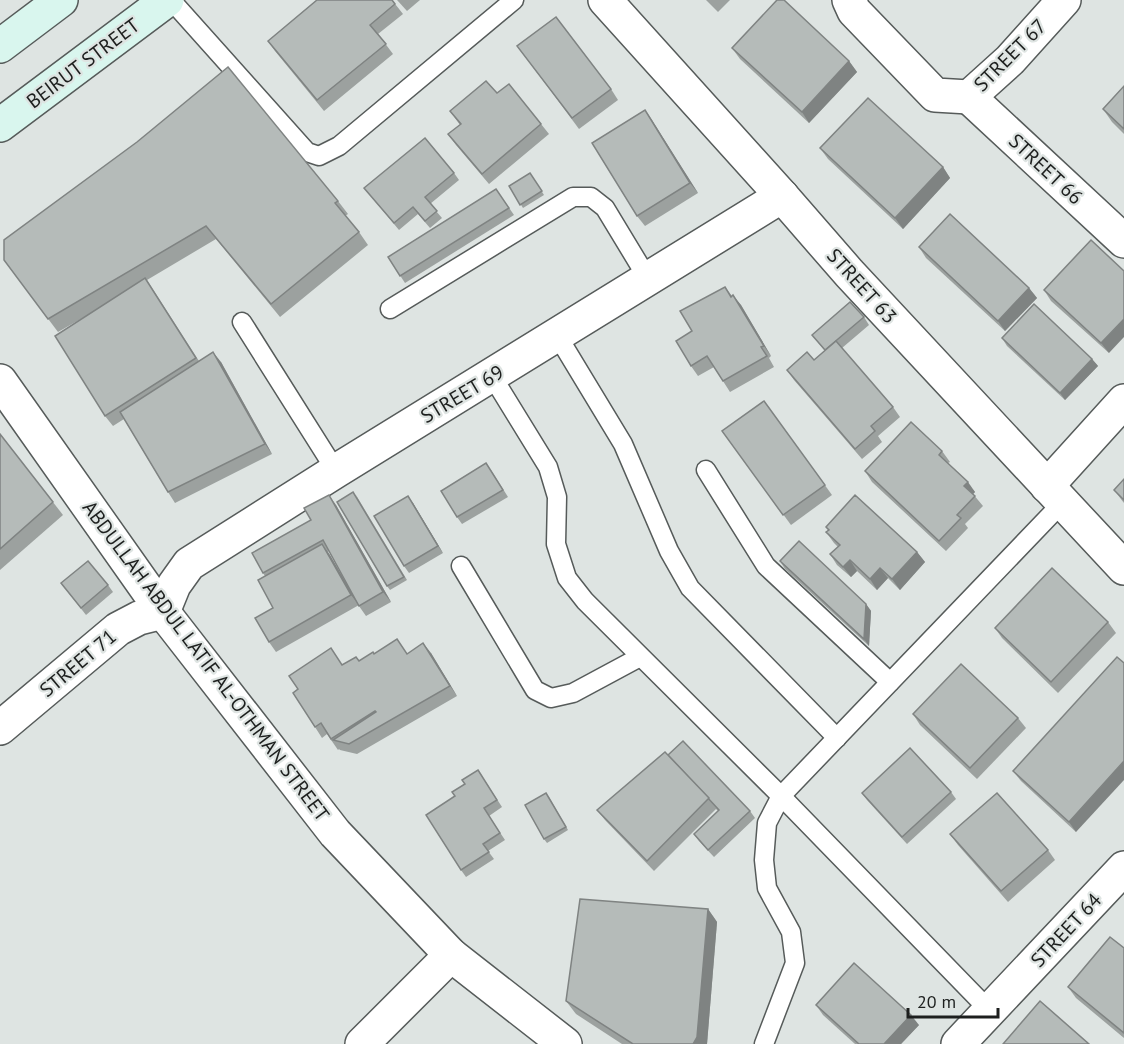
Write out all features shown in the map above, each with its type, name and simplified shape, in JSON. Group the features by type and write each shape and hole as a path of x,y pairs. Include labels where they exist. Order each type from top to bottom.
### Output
{"main road":[{"path":"0,46 61,0"},
{"name":"BEIRUT STREET","path":"0,125 166,0"}],"street":[{"name":"STREET 63","path":"605,0 849,273 1124,568"},
{"name":"STREET 67","path":"849,0 854,11 935,95 969,97 1010,60 1064,0"},
{"name":"STREET 66","path":"969,97 1124,241"},
{"name":"STREET 69","path":"164,612 174,585 189,564 782,196"},
{"name":"ABDULLAH ABDUL LATIF AL-OTHMAN STREET","path":"0,381 164,612 335,832 451,956 565,1044"},
{"path":"1055,494 1124,401"},
{"name":"STREET 71","path":"0,728 118,629 139,618 164,612"},
{"name":"STREET 64","path":"958,1044 1124,868"},
{"path":"362,1044 451,956"}],"lane":[{"path":"171,0 307,152 319,156 339,146 514,0"},
{"path":"390,309 573,197 591,197 605,208 648,279"},
{"path":"242,322 336,471"},
{"path":"557,335 623,444 669,551 690,588 837,738"},
{"path":"492,376 548,467 557,497 556,544 567,578 640,657 781,796 990,1011"},
{"path":"706,470 766,566 890,682"},
{"path":"764,1044 795,963 791,932 767,888 764,860 767,823 781,796 890,682 1055,494"},
{"path":"461,566 535,690 551,698 573,693 640,657"}],"building":[{"path":"317,0 392,0 395,4 370,25 386,44 317,100 268,41"},
{"path":"777,0 784,0 849,61 802,112 732,48"},
{"path":"556,17 611,89 572,118 517,46"},
{"path":"228,67 338,201 335,203 359,232 271,304 206,226 48,319 4,260 4,240 137,142"},
{"path":"486,81 497,93 509,84 541,124 482,174 448,134 461,124 450,111"},
{"path":"1124,86 1124,129 1103,109"},
{"path":"868,98 943,167 895,218 820,148"},
{"path":"645,110 690,183 637,216 592,143"},
{"path":"425,138 454,173 425,197 437,211 425,221 413,207 394,223 364,188"},
{"path":"530,173 542,191 520,205 509,186"},
{"path":"496,189 509,208 400,276 388,257"},
{"path":"950,214 1029,288 998,321 919,247"},
{"path":"1091,240 1124,271 1124,319 1101,343 1044,290"},
{"path":"145,278 196,358 105,416 55,336"},
{"path":"725,287 731,297 733,295 764,346 761,347 767,356 723,381 707,356 691,366 676,341 692,331 680,311"},
{"path":"850,302 864,317 825,350 812,335"},
{"path":"1034,304 1092,359 1060,393 1002,338"},
{"path":"836,341 893,407 871,426 875,431 855,449 787,370 807,352 814,360"},
{"path":"213,352 265,444 168,492 120,412"},
{"path":"764,401 825,485 783,515 722,431"},
{"path":"911,422 942,451 939,455 968,482 964,486 975,496 957,515 961,518 939,541 865,471"},
{"path":"0,434 53,502 0,549"},
{"path":"486,463 503,490 457,517 441,491"},
{"path":"1124,479 1124,500 1114,490"},
{"path":"353,492 404,577 387,586 337,502"},
{"path":"329,495 383,592 359,606 323,540 263,573 252,553 311,520 304,508"},
{"path":"855,495 917,552 892,579 880,568 870,579 850,560 843,567 830,554 840,545 826,532 829,530 826,527"},
{"path":"408,496 438,546 404,566 374,516"},
{"path":"799,541 866,604 864,639 780,561"},
{"path":"322,544 351,595 269,642 255,618 273,608 258,580"},
{"path":"88,561 108,585 81,608 61,583"},
{"path":"1052,568 1108,622 1051,682 995,628"},
{"path":"397,639 407,654 423,643 450,686 349,744 333,740 375,711 331,739 321,723 315,727 293,693 298,689 289,676 331,648 342,665 356,657 359,661 373,652 374,654"},
{"path":"1117,657 1124,663 1124,761 1069,822 1013,771"},
{"path":"961,664 1018,718 970,768 913,714"},
{"path":"683,741 750,811 708,850 694,834 719,810 668,755"},
{"path":"910,748 951,792 902,837 862,793"},
{"path":"665,752 709,798 647,861 597,810"},
{"path":"478,770 497,800 484,808 500,833 483,844 489,852 461,870 426,815 455,796 452,792 465,784 462,780"},
{"path":"546,793 566,827 544,839 525,805"},
{"path":"997,793 1048,850 1001,891 950,834"},
{"path":"580,899 708,909 697,1037 693,1044 633,1044 566,1001"},
{"path":"1110,937 1124,948 1124,1033 1068,987"},
{"path":"854,963 911,1015 884,1044 859,1044 816,1005"},
{"path":"1040,1001 1089,1044 1003,1044"}]}
